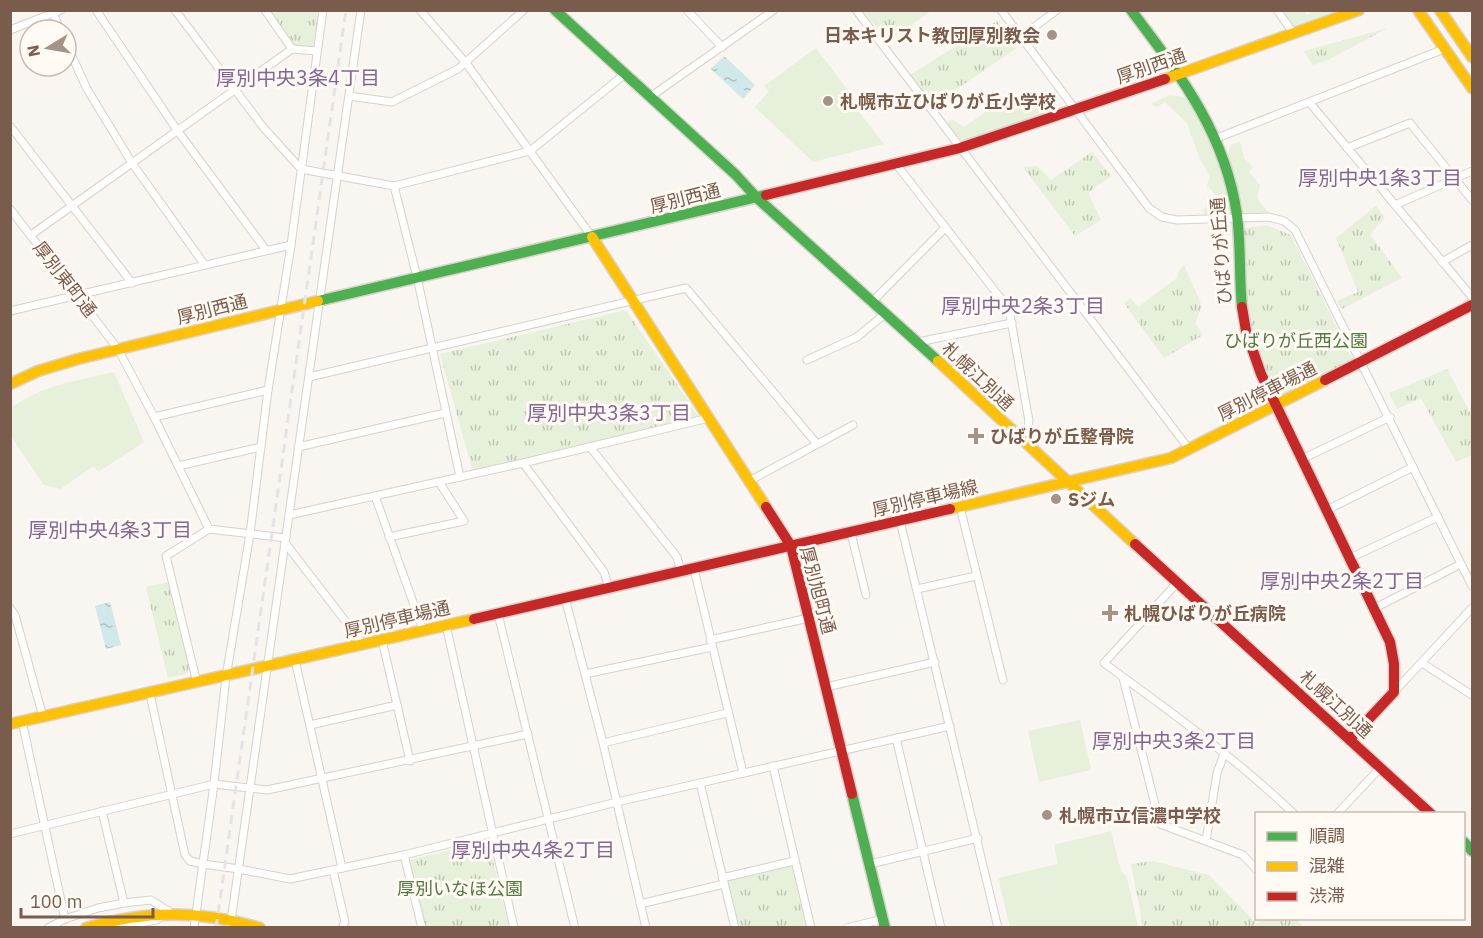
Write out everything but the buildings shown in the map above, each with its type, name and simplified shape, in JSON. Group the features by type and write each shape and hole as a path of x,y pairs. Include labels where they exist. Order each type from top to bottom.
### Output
{"main road":[{"name":"札幌江別通","path":"555,10 736,175 756,197 918,342 1025,444 1430,812"},
{"name":"ひばりが丘通","path":"1131,10 1192,93 1217,138 1232,183 1238,218 1242,315 1250,345 1276,405 1390,642 1394,664 1394,692"},
{"name":"厚別西通","path":"10,384 38,371 118,349 960,148 1359,10"},
{"path":"1418,10 1473,88"},
{"path":"1440,10 1473,57"},
{"name":"厚別旭町通","path":"592,237 791,546 884,923"},
{"name":"厚別停車場通","path":"1067,482 1171,458 1473,305"},
{"name":"厚別停車場線","path":"791,546 1067,482"},
{"name":"厚別停車場通","path":"16,722 267,668 791,546"},
{"path":"1350,739 1394,692"},
{"path":"86,927 141,915 170,912 196,913 231,923 260,927"}],"street":[{"path":"10,30 61,10"},
{"path":"96,10 177,130 266,250"},
{"path":"175,10 263,127 301,170 394,186 530,151 625,74"},
{"path":"265,10 292,49"},
{"path":"194,927 226,677 250,534 268,390 291,245 323,10"},
{"path":"231,923 361,10"},
{"path":"420,10 466,63 592,237"},
{"path":"349,96 392,102 458,69 524,10"},
{"path":"687,10 722,47"},
{"path":"650,97 774,10"},
{"path":"856,10 1189,449"},
{"path":"1001,10 1155,213 1177,220 1277,218 1295,230 1473,586"},
{"path":"1021,37 1057,10"},
{"path":"1277,10 1294,34"},
{"path":"31,235 292,49 317,51"},
{"path":"1217,138 1444,49"},
{"path":"78,69 87,89 132,163 204,264"},
{"path":"1310,103 1473,297"},
{"path":"1347,148 1410,123 1473,200"},
{"path":"10,126 132,283"},
{"path":"896,164 1009,309 1029,422 1025,444"},
{"path":"1395,205 1473,171"},
{"path":"394,186 417,277 460,477"},
{"name":"厚別東町通","path":"10,209 118,349 209,529"},
{"path":"872,302 945,228"},
{"path":"10,311 291,245"},
{"path":"1442,262 1473,245"},
{"path":"309,377 686,288 818,444"},
{"path":"807,360 858,337 885,314"},
{"path":"918,342 1012,323"},
{"path":"154,417 268,390"},
{"path":"298,447 445,413"},
{"path":"1302,459 1390,417"},
{"path":"289,515 523,463 709,418"},
{"path":"749,481 853,425"},
{"path":"178,466 261,447"},
{"path":"590,447 677,557 681,572"},
{"path":"523,463 604,572 609,588"},
{"path":"1327,510 1413,467"},
{"path":"389,537 464,521 439,482"},
{"path":"375,496 423,630"},
{"path":"960,507 1002,680"},
{"path":"1350,558 1438,517"},
{"path":"900,521 998,927"},
{"path":"197,683 166,556 209,529 286,541 363,644"},
{"path":"851,533 866,595"},
{"path":"1375,608 1461,564"},
{"path":"694,569 743,773"},
{"path":"917,589 976,576"},
{"path":"1177,583 1104,663 1270,790 1293,812"},
{"path":"565,598 603,743 646,927"},
{"path":"10,608 15,615 43,717"},
{"path":"1394,692 1473,608"},
{"path":"498,614 575,927"},
{"path":"585,674 809,618"},
{"path":"446,625 514,927"},
{"path":"382,640 410,760"},
{"path":"295,660 342,868"},
{"path":"826,687 934,662"},
{"path":"1422,663 1471,692"},
{"path":"1123,677 1160,824 1243,855 1255,867"},
{"path":"150,694 184,855 190,861 203,864 239,868 290,879 404,855 617,802 950,726"},
{"path":"310,725 397,705"},
{"path":"603,743 727,713"},
{"path":"16,722 44,825 65,919"},
{"path":"10,834 214,784 267,790 528,734"},
{"path":"896,738 941,927"},
{"path":"1206,841 1217,773 1224,754"},
{"path":"772,766 811,927"},
{"path":"1338,812 1380,768"},
{"path":"700,783 735,927"},
{"path":"102,811 124,903"},
{"path":"870,864 978,838"},
{"path":"404,855 422,927"},
{"path":"640,904 795,861"},
{"path":"333,870 345,922 342,927"},
{"path":"48,927 98,908 124,903 151,900 170,912 156,920 114,927"},
{"path":"847,927 884,923"}],"green space":[{"path":"268,11 319,11 314,48 295,46"},
{"path":"863,11 931,11 888,42"},
{"path":"1281,11 1304,11 1307,15 1314,11 1347,11 1295,30"},
{"path":"997,21 1017,48 932,106 908,76"},
{"path":"1388,28 1326,61 1313,65 1304,51"},
{"path":"816,48 863,110 860,113 884,144 813,162 755,107 769,91 764,86"},
{"path":"998,93 1004,100 1014,94 1030,104 1044,97 1052,98 1055,104 1048,114 966,140 956,139 943,126 952,119 964,127 997,104"},
{"path":"1170,95 1187,98 1204,121 1222,161 1232,205 1223,218 1204,215 1203,210 1218,198 1207,185 1210,177 1199,157 1187,123 1165,102 1157,107 1151,104"},
{"path":"1240,142 1244,158 1253,167 1249,172 1260,185 1257,198 1270,215 1240,216 1226,160 1231,145"},
{"path":"1092,152 1111,176 1088,193 1101,220 1075,236 1023,167 1037,166 1051,180"},
{"path":"1376,206 1385,218 1370,234 1402,278 1342,309 1337,301 1358,292 1336,238"},
{"name":"ひばりが丘西公園","path":"1266,225 1291,235 1353,360 1279,398 1263,371 1245,314 1241,229"},
{"path":"1184,265 1202,306 1195,323 1203,335 1164,358 1124,303 1130,298 1138,307 1177,278"},
{"path":"626,310 699,417 473,472 440,354"},
{"path":"1447,369 1472,416 1472,455 1456,462 1421,398 1397,409 1389,393"},
{"path":"114,372 144,442 98,472 94,466 60,489 44,485 11,436 11,408 22,400 47,389"},
{"path":"169,582 189,668 186,674 168,678 146,587"},
{"path":"1080,720 1091,770 1039,782 1028,731"},
{"path":"1111,831 1121,871 1127,877 1138,927 1010,927 998,878 1058,864 1054,845"},
{"name":"厚別いなほ公園","path":"488,841 509,927 426,927 409,860"},
{"path":"1153,861 1209,875 1257,924 1261,920 1297,920 1303,927 1143,927 1131,864"},
{"path":"792,865 808,927 737,927 725,880"}],"water":[{"path":"724,56 755,85 743,99 711,69"},
{"path":"110,602 121,645 106,649 95,606"}],"railway":[{"path":"216,928 346,10"}],"traffic: fast":[{"path":"555,10 736,175 756,197 938,361"},
{"path":"1131,10 1167,58 1198,106 1222,157 1237,215 1242,307"},
{"path":"318,301 766,195"},
{"path":"852,794 885,928"},
{"path":"1465,843 1472,851"}],"traffic: slow":[{"path":"1165,79 1359,10"},
{"path":"1418,10 1472,88"},
{"path":"1440,10 1472,57"},
{"path":"592,237 766,507"},
{"path":"10,384 38,371 78,359 318,301"},
{"path":"938,361 1135,544"},
{"path":"950,509 1171,458 1325,380"},
{"path":"10,724 474,619"},
{"path":"86,928 130,918 173,914 216,918 260,928"}],"traffic: jam":[{"path":"766,195 960,148 1165,79"},
{"path":"1325,380 1472,305"},
{"path":"1242,307 1246,331 1261,374 1390,642 1394,664 1394,692 1350,739"},
{"path":"766,507 791,546 852,794"},
{"path":"474,619 950,509"},
{"path":"1135,544 1429,812"}],"place":[{"name":"日本キリスト教団厚別教会","path":"1052,35"},
{"name":"札幌市立ひばりが丘小学校","path":"828,101"},
{"name":"ひばりが丘整骨院","path":"976,436"},
{"name":"Sジム","path":"1056,499"},
{"name":"札幌ひばりが丘病院","path":"1110,613"},
{"name":"札幌市立信濃中学校","path":"1047,815"}],"district":[{"name":"厚別中央3条4丁目","path":"298,77"},
{"name":"厚別中央1条3丁目","path":"1380,177"},
{"name":"厚別中央2条3丁目","path":"1023,305"},
{"name":"厚別中央3条3丁目","path":"609,412"},
{"name":"厚別中央4条3丁目","path":"110,529"},
{"name":"厚別中央2条2丁目","path":"1342,580"},
{"name":"厚別中央3条2丁目","path":"1174,740"},
{"name":"厚別中央4条2丁目","path":"533,849"}]}
